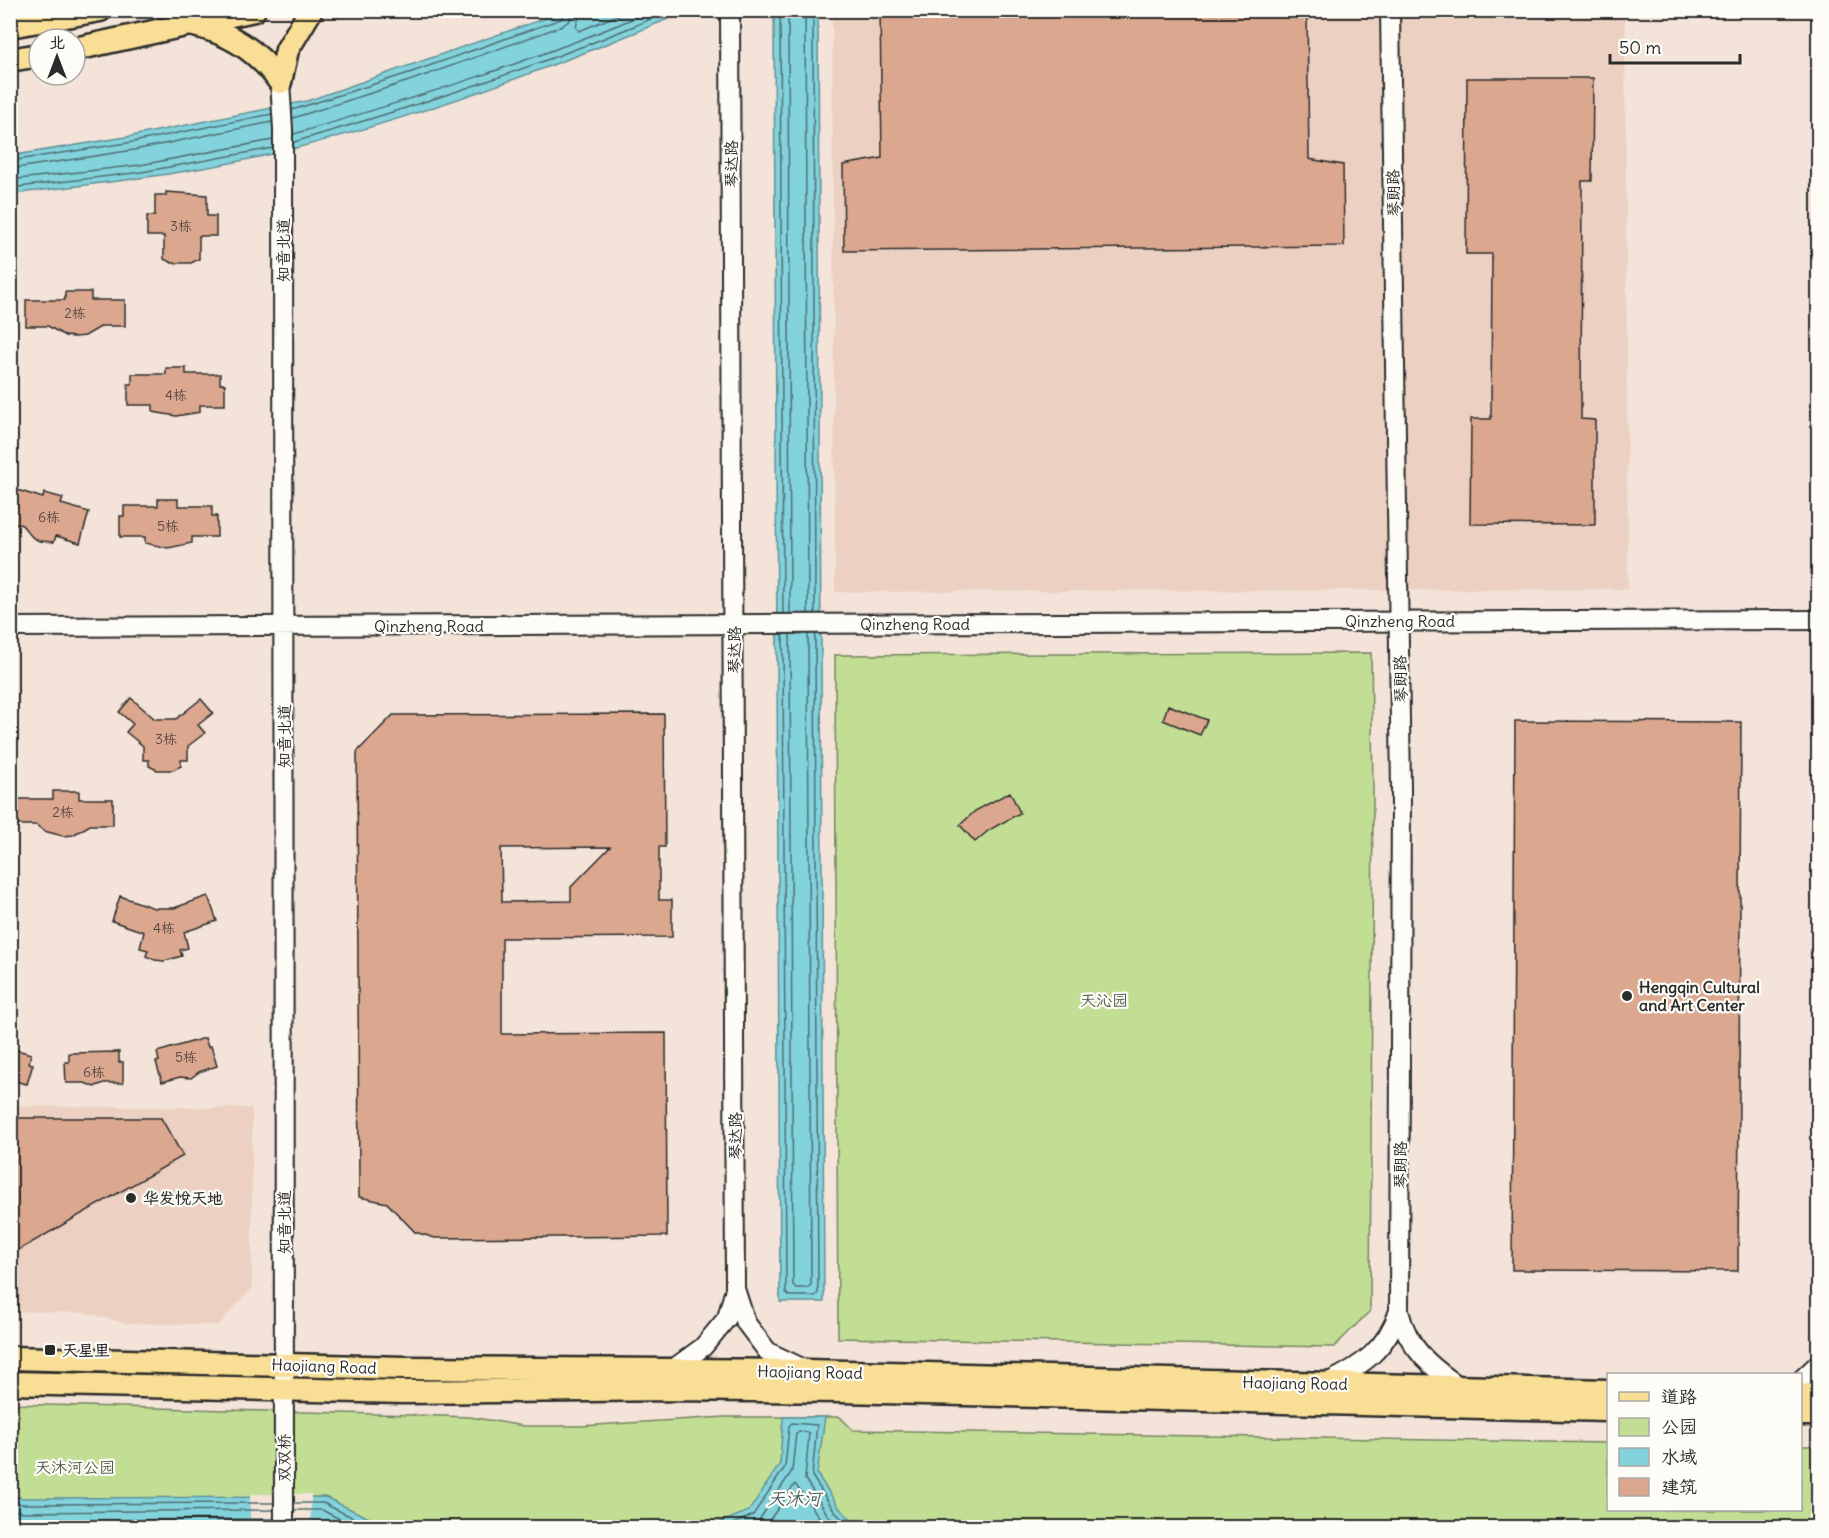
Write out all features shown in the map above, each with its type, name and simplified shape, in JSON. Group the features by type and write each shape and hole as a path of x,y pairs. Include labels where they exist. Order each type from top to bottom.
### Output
{"main road":[{"path":"10,26 100,10"},
{"path":"87,47 254,10"},
{"path":"280,82 287,50 311,10"},
{"path":"193,25 223,33 249,48 280,82"},
{"path":"10,60 27,57"},
{"name":"Haojiang Road","path":"10,1358 284,1365 807,1371 1607,1391"},
{"name":"Haojiang Road","path":"10,1383 404,1392 786,1390 1607,1410"},
{"path":"1802,1395 1818,1396"},
{"path":"1802,1414 1818,1414"}],"street":[{"name":"琴达路","path":"730,10 735,1289"},
{"name":"琴朗路","path":"1390,10 1401,790 1399,1311"},
{"name":"知音北道","path":"280,82 283,165 284,1389"},
{"name":"Qinzheng Road","path":"10,627 1818,620"},
{"path":"673,1369 703,1347 727,1318 735,1289"},
{"path":"735,1289 746,1323 768,1352 807,1371"},
{"path":"1326,1384 1359,1367 1380,1349 1399,1311"},
{"path":"1399,1311 1406,1336 1421,1358 1460,1387"},
{"path":"1802,1379 1818,1364"},
{"name":"双双桥","path":"284,1389 285,1527"}],"shaded area":[{"path":"832,11 1625,11 1628,589 835,592"},
{"name":"华发悦天地","path":"11,1106 252,1108 252,1289 218,1325 124,1323 87,1313 11,1311"}],"green space":[{"name":"天沁园","path":"1371,653 1373,790 1370,1311 1334,1347 838,1338 835,655"},
{"name":"天沐河公园","path":"11,1404 470,1417 524,1426 580,1426 725,1417 840,1417 853,1430 1607,1443 1607,1511 1802,1511 1802,1446 1818,1446 1818,1528 11,1528"}],"water":[{"path":"566,11 687,11 537,71 435,107 332,138 247,160 213,166 11,194 10,156 132,136 307,101"},
{"path":"774,11 818,11 824,1302 780,1302"},
{"name":"天沐河","path":"783,1417 825,1417 817,1474 840,1509 859,1527 709,1527 749,1511 780,1464"},
{"path":"10,1494 22,1498 325,1497 388,1527 11,1527"}],"pier":[{"path":"250,1494 311,1494 311,1527 250,1527"}],"building":[{"path":"880,10 1307,10 1309,159 1343,165 1344,246 844,251 843,165 882,158"},
{"path":"1467,78 1593,78 1592,181 1582,181 1581,419 1595,420 1595,525 1470,524 1471,419 1491,419 1492,254 1466,254"},
{"path":"166,192 207,195 207,216 216,216 216,236 199,236 199,259 191,263 172,263 164,259 164,236 147,236 147,216 155,216 155,195 166,195"},
{"path":"65,292 91,292 91,300 125,300 125,326 102,326 85,336 75,337 65,336 48,326 26,326 26,300 65,300"},
{"path":"166,368 186,368 186,374 220,374 220,384 225,384 225,405 200,405 200,412 176,416 153,412 153,405 128,405 128,384 132,384 132,374 166,374"},
{"path":"14,489 43,498 44,493 63,498 61,504 89,512 80,543 56,536 54,542 39,541 32,537 22,525 10,522 10,502"},
{"path":"158,499 178,499 178,506 212,506 212,516 217,516 217,537 192,537 192,543 168,548 145,543 145,537 120,537 120,516 124,516 124,506 158,506"},
{"path":"131,698 155,719 176,719 201,699 213,713 198,725 205,733 188,746 188,760 181,760 181,766 173,770 157,770 149,766 149,760 143,760 143,746 126,732 133,724 119,712"},
{"path":"1168,705 1207,720 1200,735 1163,720"},
{"path":"664,714 665,847 659,847 659,900 672,900 672,937 502,938 502,1034 666,1033 667,1236 435,1238 415,1232 387,1203 359,1197 357,752 393,715","holes":["610,847 571,887 571,901 502,902 501,848"]},
{"name":"Hengqin Cultural and Art Center","path":"1515,721 1741,722 1738,1271 1512,1270"},
{"path":"53,791 79,791 79,799 113,799 113,825 90,825 73,835 63,836 44,831 36,825 13,825 13,799 53,799"},
{"path":"1010,792 1020,813 989,830 975,842 960,825 975,811"},
{"path":"120,896 154,908 174,908 208,896 217,921 184,932 188,948 180,950 182,956 164,961 155,960 146,956 148,950 140,948 144,932 112,921"},
{"path":"205,1038 208,1047 211,1046 217,1066 199,1072 191,1078 180,1077 162,1082 156,1062 159,1061 157,1052"},
{"path":"10,1048 31,1054 29,1063 33,1064 27,1084 10,1080"},
{"path":"119,1052 119,1062 123,1062 123,1083 104,1083 94,1087 85,1083 66,1083 65,1062 69,1062 69,1053"},
{"path":"10,1118 161,1118 183,1156 10,1255"}],"place":[{"name":"Hengqin Cultural and Art Center","path":"1627,996"},
{"name":"华发悦天地","path":"131,1198"},
{"name":"天星里","path":"50,1350"}]}
